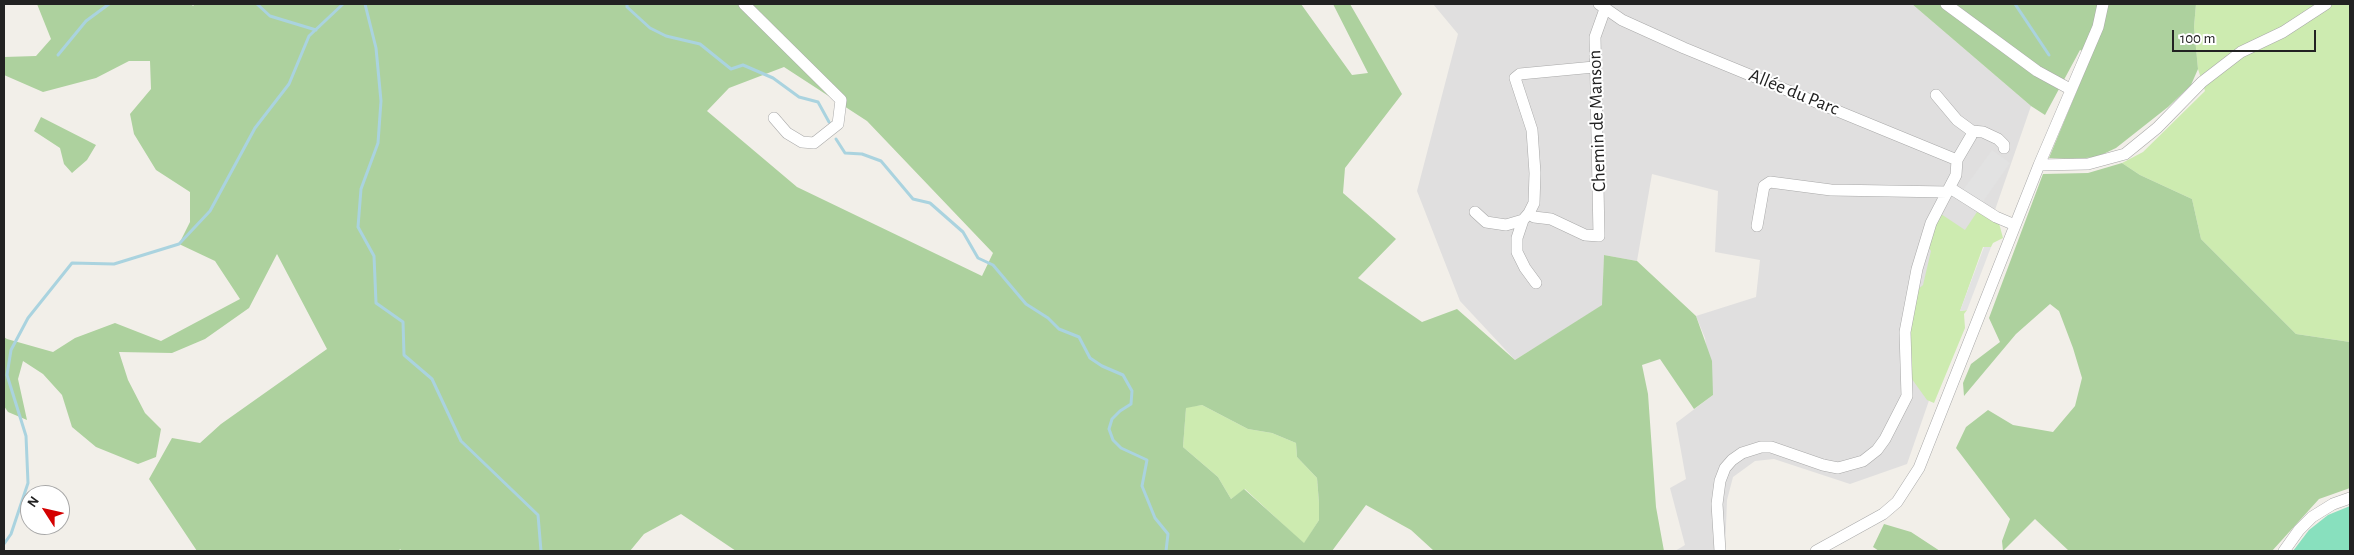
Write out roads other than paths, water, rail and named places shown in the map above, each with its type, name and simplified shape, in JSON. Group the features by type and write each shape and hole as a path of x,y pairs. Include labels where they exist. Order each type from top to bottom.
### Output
{"street":[{"path":"744,4 841,100 838,124 814,143 802,142 787,133 774,118"},
{"path":"1946,4 2036,71 2070,89"},
{"path":"1816,551 1883,514 1897,502 1924,456 2039,165 2098,27 2103,4"},
{"path":"2039,165 2088,164 2125,154 2157,128 2202,82 2241,52 2283,32 2326,4"},
{"name":"Chemin de Manson","path":"1526,217 1551,219 1585,235 1599,236 1594,67 1595,37 1602,6"},
{"name":"Allée du Parc","path":"1602,6 1622,20 1684,48 1957,160"},
{"path":"1536,283 1525,268 1518,252 1517,238 1534,202 1534,148 1532,130 1515,78 1520,74 1594,67"},
{"path":"1936,95 1957,120 1972,130 1983,132 1998,139 2004,145 2004,148"},
{"path":"1720,551 1717,504 1720,481 1728,464 1742,452 1760,447 1770,447 1823,465 1838,468 1863,461 1877,450 1885,439 1907,396 1906,332 1908,307 1927,235 1956,175 1957,160 1971,136 1972,130"},
{"path":"1758,226 1764,186 1770,182 1831,190 1948,190 1996,218 2015,225"},
{"path":"1475,212 1486,222 1506,225 1526,217"},
{"path":"2284,551 2298,530 2312,517 2333,504 2350,498"}],"waterway":[{"path":"58,55 86,21 109,4"},
{"path":"257,4 270,16 316,30"},
{"path":"4,544 11,534 28,483 26,436 7,375 11,350 28,318 72,263 114,264 179,244 210,211 255,128 289,84 309,36 343,4"},
{"path":"365,4 376,48 381,101 378,143 361,189 358,227 374,256 376,303 403,322 404,355 432,379 461,441 538,515 541,551"},
{"path":"627,4 627,7 650,28 666,36 700,44 731,69 743,65 773,78 799,97 818,102 829,122"},
{"path":"2015,4 2049,55"},
{"path":"836,139 845,153 862,154 881,161 913,199 930,203 963,232 978,258 993,265 1026,304 1048,318 1059,329 1079,337 1090,358 1102,366 1123,375 1132,391 1131,404 1112,419 1109,429 1113,440 1121,448 1147,460 1142,486 1155,518 1168,534 1166,551"}]}
